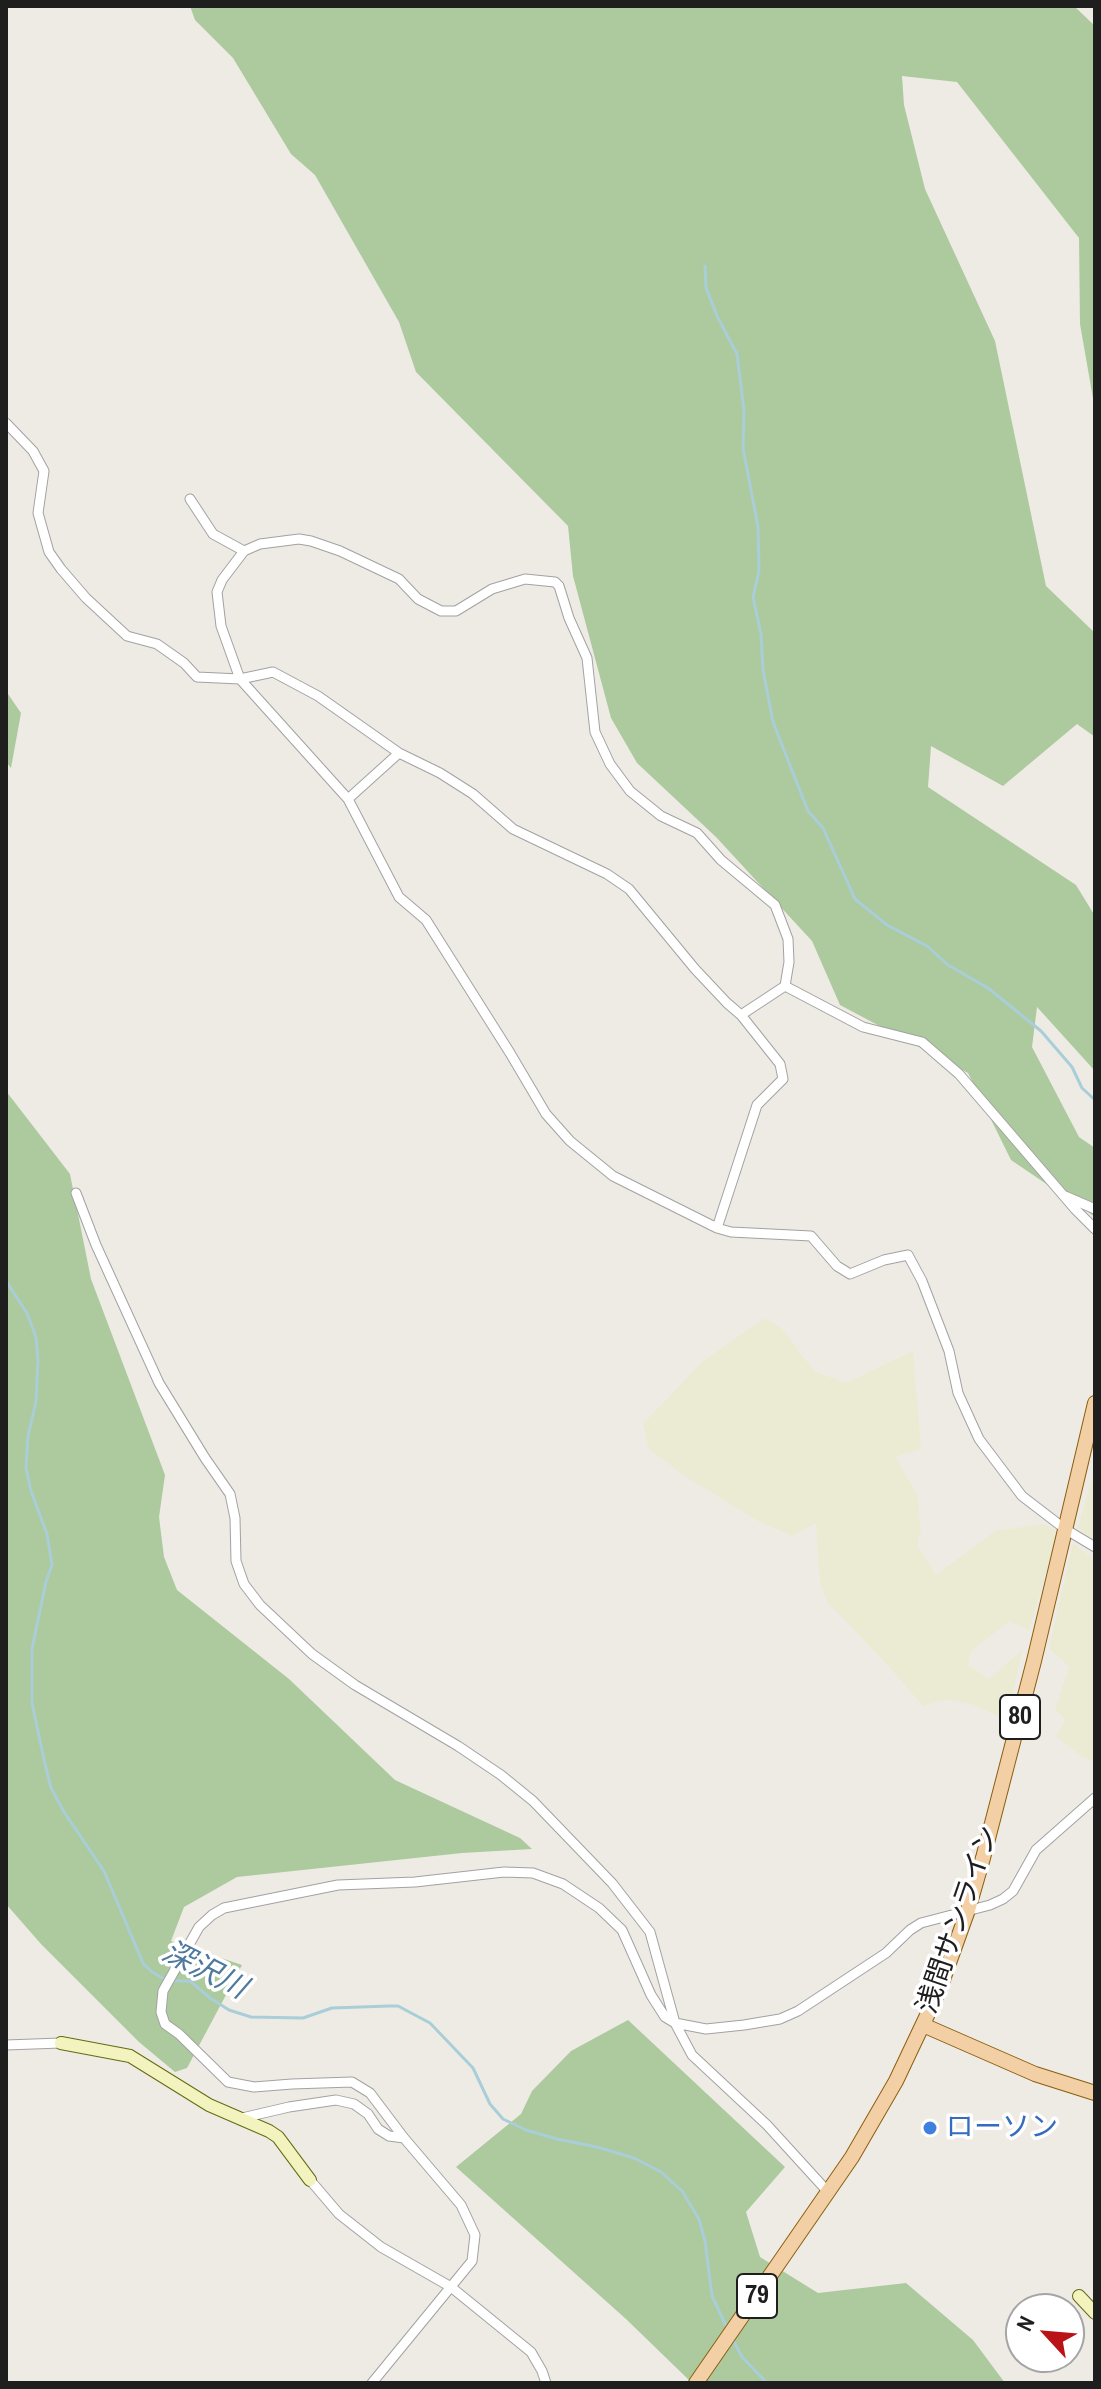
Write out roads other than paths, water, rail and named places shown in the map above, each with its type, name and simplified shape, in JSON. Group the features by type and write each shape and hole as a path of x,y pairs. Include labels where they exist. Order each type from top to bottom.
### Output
{"main road":[{"name":"浅間サンライン","path":"696,2383 829,2193 873,2123 923,2025 951,1960 968,1910 1017,1730 1095,1403"},
{"path":"923,2025 1035,2074 1095,2093"}],"street":[{"path":"6,423 33,451 44,471 38,513 49,552 70,580 127,636 157,644 184,663 197,677 240,679 273,672 318,696 399,753 473,794 513,829 607,874 629,889 695,969 741,1015 780,1064 783,1079 757,1105 717,1228"},
{"path":"190,499 213,534 244,551"},
{"path":"741,1015 785,986 789,962 788,939 775,905 721,860 697,833 661,816 630,791 610,764 595,732 587,658 555,582 525,579 492,589 456,611 441,611 418,599 399,579 311,541 299,539 260,544 244,551 222,580 217,592 221,626 240,679 348,799 399,897 426,920 546,1114 570,1141 613,1176 717,1228 731,1232 811,1236 837,1266 850,1274 884,1260 908,1255 933,1309 949,1351 958,1393 979,1439 1022,1496 1065,1529 1095,1547"},
{"path":"348,799 399,753"},
{"path":"785,986 863,1027 922,1042 959,1074 1095,1229"},
{"path":"76,1193 96,1245 159,1383 230,1494 235,1518 236,1561 244,1584 260,1605 312,1654 355,1685 501,1775 533,1801 612,1883 650,1932 675,2023 692,2055 767,2125 829,2193"},
{"path":"1065,1196 1095,1209"},
{"path":"372,2383 472,2261 475,2235 461,2205 370,2093 352,2082 254,2087 228,2082 165,2024 161,2012 163,1991 199,1927 224,1908 338,1885 415,1882 504,1872 533,1873 563,1884 599,1908 622,1930 651,1995 665,2017 675,2023 706,2029 780,2019 798,2011 886,1953 921,1923 1003,1899 1013,1891 1036,1850 1095,1798"},
{"path":"6,2045 61,2043 130,2056 209,2105 278,2137 339,2214 381,2247 451,2287 531,2352 546,2383"},
{"path":"242,2118 336,2100 354,2104 389,2136 404,2138"}],"waterway":[{"path":"705,266 706,288 737,354 744,411 743,448 758,527 759,571 753,597 761,634 763,670 773,722 808,811 823,828 855,899 887,925 927,946 948,965 988,988 1041,1031 1072,1067 1082,1088 1095,1100"},
{"name":"深沢川","path":"6,1281 27,1313 36,1337 38,1361 36,1402 28,1436 26,1468 47,1534 52,1565 32,1649 32,1703 45,1764 51,1788 64,1812 104,1871 143,1963 166,1980"},
{"name":"深沢川","path":"173,1981 190,1981 229,2010 251,2017 303,2018 332,2008 398,2006 430,2023 473,2068 490,2104 503,2119 526,2130 634,2158 661,2172 682,2191 699,2219 712,2296 728,2330"},
{"name":"深沢川","path":"733,2340 742,2357 767,2383"}],"place":[{"name":"ローソン","path":"930,2128"}]}
